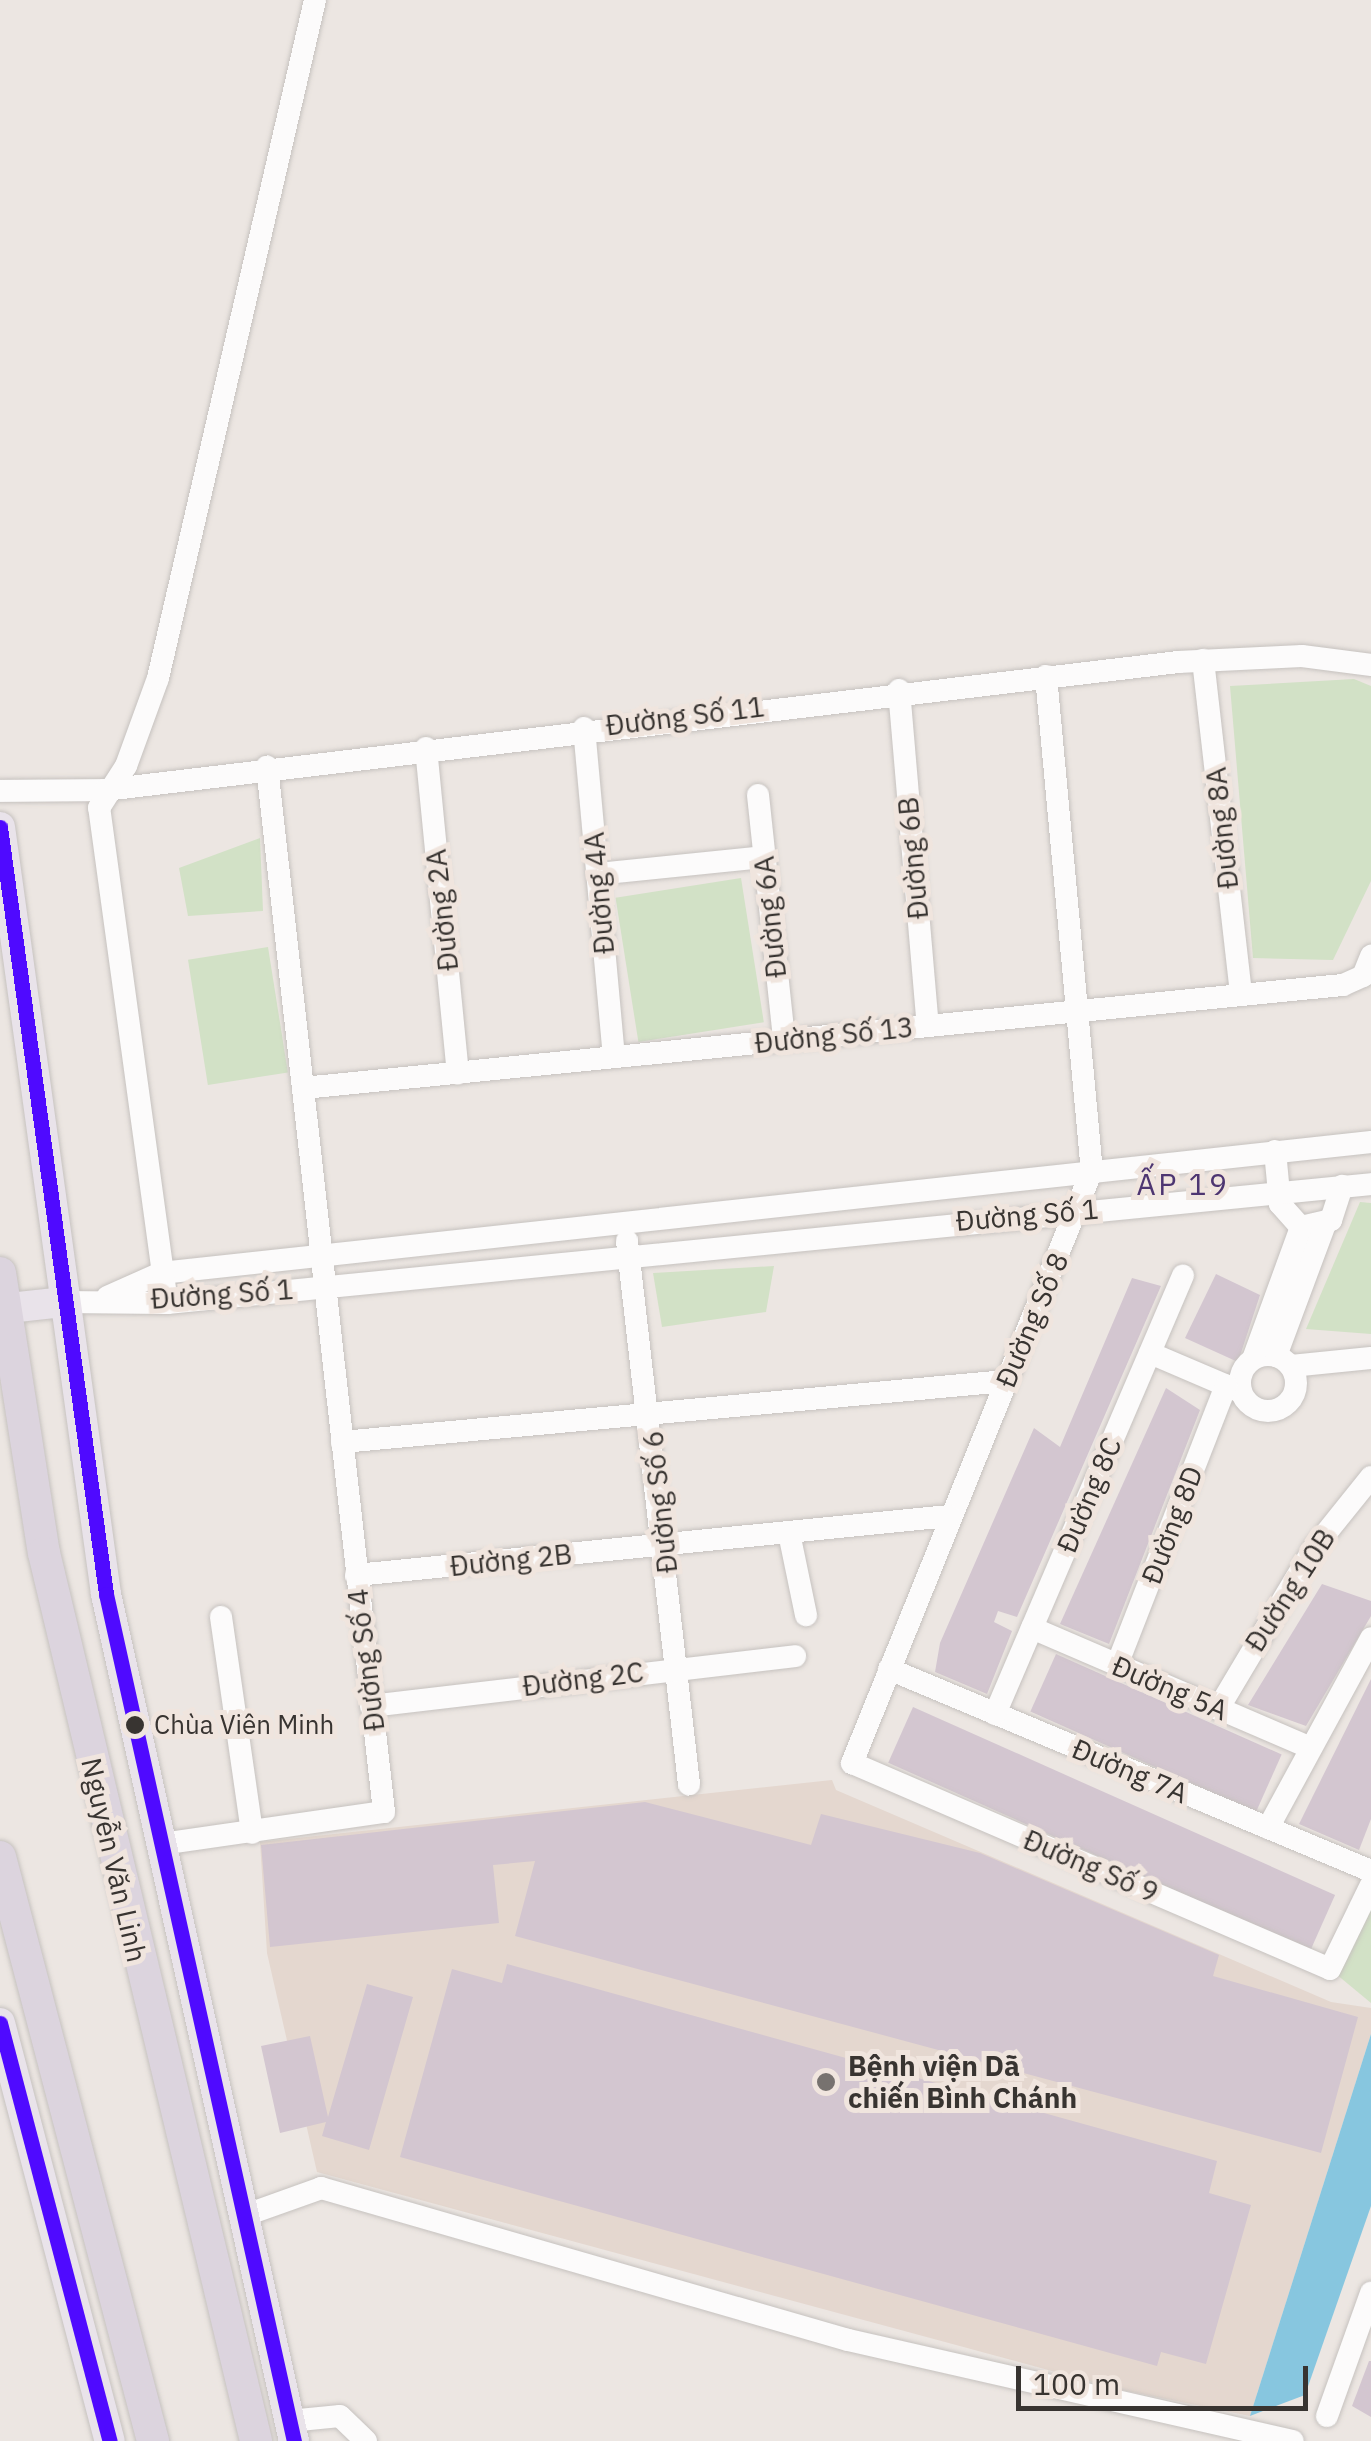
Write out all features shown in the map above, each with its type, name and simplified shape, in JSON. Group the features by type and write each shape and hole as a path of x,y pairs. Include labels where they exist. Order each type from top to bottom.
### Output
{"highway":[{"name":"Nguyễn Văn Linh","path":"0,1273 2,1309 34,1507 103,1819 256,2441"},
{"path":"0,1857 150,2430"}],"main road":[{"name":"Nguyễn Văn Linh","path":"0,827 106,1594 292,2431"},
{"path":"2,1309 63,1302"},
{"path":"0,2023 108,2436"}],"street":[{"path":"167,1303 100,808 104,790 126,766 158,678 314,0"},
{"name":"Đường Số 11","path":"0,791 104,790 899,690 1202,660 1302,656 1371,666"},
{"name":"Đường 8A","path":"1202,660 1241,995"},
{"name":"Đường Số 8","path":"852,1763 1092,1170 1081,1011 1046,676"},
{"name":"Đường 6B","path":"899,690 928,1026"},
{"name":"Đường 4A","path":"584,728 614,1057"},
{"name":"Đường 2A","path":"426,748 458,1073"},
{"name":"Đường Số 4","path":"162,1844 384,1812 267,767"},
{"name":"Đường 6A","path":"758,794 784,1040"},
{"path":"597,874 764,857"},
{"name":"Đường Số 13","path":"303,1088 1241,995 1367,966"},
{"name":"Đường Số 1","path":"105,1298 162,1272 1371,1142"},
{"path":"1274,1151 1285,1214 1313,1227"},
{"name":"Đường Số 1","path":"105,1298 167,1303 628,1252 1371,1184"},
{"path":"1273,1360 1313,1227 1342,1186"},
{"name":"Đường Số 6","path":"626,1221 651,1417 689,1784"},
{"name":"Đường 8C","path":"996,1714 1183,1276"},
{"path":"63,1302 105,1298"},
{"path":"1150,1353 1234,1389 1253,1407 1282,1408 1296,1384 1273,1360"},
{"path":"1273,1360 1371,1358"},
{"name":"Đường 8D","path":"1117,1665 1234,1389 1273,1360"},
{"path":"342,1442 651,1417 1006,1381"},
{"name":"Đường 10B","path":"1218,1709 1314,1548 1371,1477"},
{"name":"Đường 2B","path":"356,1575 949,1516"},
{"path":"789,1533 806,1615"},
{"path":"221,1617 252,1833"},
{"name":"Đường 5A","path":"1032,1628 1308,1748"},
{"path":"1268,1828 1371,1638"},
{"name":"Đường 2C","path":"371,1706 795,1656"},
{"name":"Đường 7A","path":"889,1670 1371,1871"},
{"name":"Đường Số 9","path":"852,1763 1330,1969 1371,1884"},
{"path":"243,2216 321,2188 848,2340 1292,2441"},
{"path":"1327,2416 1371,2293"},
{"path":"292,2431 340,2416 366,2441"}],"shaded area":[{"name":"Bệnh viện Dã chiến Bình Chánh","path":"832,1780 836,1790 1331,2002 1371,2008 1371,2034 1250,2416 1122,2390 317,2172 267,1953 260,1842"}],"green space":[{"path":"1354,679 1371,686 1371,881 1333,960 1253,958 1230,686"},
{"path":"260,838 263,911 188,916 179,868"},
{"path":"741,878 764,1022 638,1042 616,898"},
{"path":"268,947 288,1072 208,1085 188,960"},
{"path":"1360,1202 1371,1203 1371,1334 1306,1329"},
{"path":"774,1266 766,1312 662,1327 653,1273"},
{"path":"1371,1884 1371,2003 1330,1969"}],"water":[{"path":"1371,2034 1371,2206 1305,2395 1250,2416"}],"building":[{"path":"1216,1274 1260,1295 1238,1362 1185,1338"},
{"path":"1132,1278 1161,1286 1017,1617 998,1611 994,1622 1012,1631 987,1694 935,1672 940,1643 1034,1428 1060,1447"},
{"path":"1166,1388 1200,1410 1109,1644 1060,1624"},
{"path":"1322,1584 1371,1601 1371,1616 1306,1726 1248,1705"},
{"path":"1056,1654 1282,1754 1256,1812 1030,1712"},
{"path":"1371,1679 1371,1819 1359,1850 1299,1824"},
{"path":"913,1707 1335,1895 1310,1951 888,1763"},
{"path":"645,1802 811,1845 821,1814 980,1853 1219,1955 1213,1976 1358,2017 1321,2153 515,1936 535,1861 493,1865 499,1923 270,1947 261,1845"},
{"path":"507,1964 1217,2161 1209,2193 1251,2205 1206,2364 1161,2352 1157,2366 400,2157 452,1969 502,1983"},
{"path":"367,1984 413,1997 369,2150 322,2136 326,2122 280,2133 261,2046 310,2036 328,2117"},
{"path":"1371,2361 1371,2417 1352,2406"}],"transit line":[{"path":"0,827 106,1594 294,2441"},
{"path":"0,2023 110,2441"}],"place":[{"name":"Chùa Viên Minh","path":"135,1725"},
{"name":"Bệnh viện Dã chiến Bình Chánh","path":"826,2082"}],"district":[{"name":"ẤP 19","path":"1183,1184"}]}
